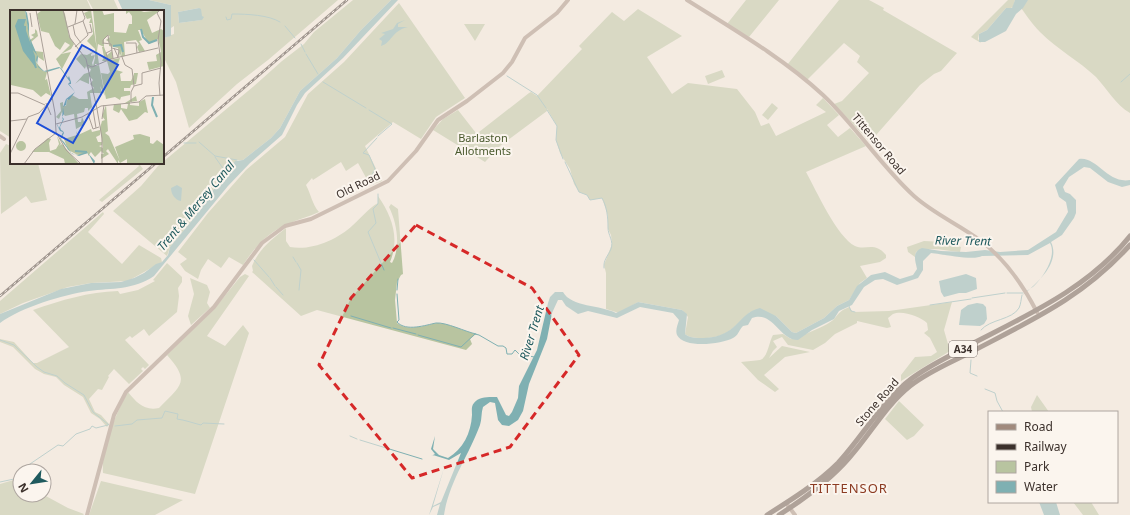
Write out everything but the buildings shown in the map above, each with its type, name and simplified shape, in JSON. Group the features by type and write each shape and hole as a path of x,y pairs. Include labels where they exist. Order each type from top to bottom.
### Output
{"highway":[{"name":"Stone Road","path":"779,515 834,474 850,457 892,404 911,385 1038,313 1094,273 1129,241"},
{"name":"Stone Road","path":"767,515 786,503 833,468 894,394 911,379 936,363 1038,313"}],"street":[{"name":"Old Road","path":"86,515 114,415 119,403 132,386 214,307 258,247 269,236 285,226 311,219 388,181 405,164 438,120 503,73 512,62 525,38 557,13 568,0"},
{"name":"Tittensor Road","path":"687,0 747,38 822,94 852,125 896,179 925,205 989,248 1013,272 1025,289 1038,313"},
{"path":"0,136 4,139"},
{"path":"786,503 795,515"}],"highlighted area":[{"path":"416,225 532,288 579,355 510,447 412,478 319,365 351,298"}],"green space":[{"path":"0,0 87,0 92,10 10,10 10,137 0,131"},
{"path":"88,0 114,0 119,10 93,10"},
{"path":"149,0 338,0 268,60 237,84 189,128 176,82 164,58 164,38 174,34 174,26 171,28 171,5","holes":["199,8 201,20 179,23 178,12"]},
{"path":"353,0 391,0 361,30 337,58 300,91 280,128 271,138 243,160 237,160 227,174 227,178 213,190 194,218 170,247 167,256 113,211 141,186 158,166 164,164 164,161 304,44 314,32"},
{"path":"746,0 779,0 749,37 727,24"},
{"path":"839,0 869,0 884,8 883,10 957,53 941,71 934,74 920,85 870,142 834,104 842,101 869,73 857,62 860,56 844,43 807,80 787,65"},
{"path":"1008,0 1015,0 1013,7 1009,9 1006,8 987,30 979,34 978,39 981,43 971,37"},
{"path":"1016,0 1130,0 1130,113 1116,101 1096,77 1040,32 1030,21"},
{"path":"399,3 465,98 436,117 421,139 393,122 365,146 382,181 370,185 358,163 346,171 341,162 313,180 312,178 306,185 319,212 292,222 274,231 257,247 243,265 229,257 221,268 208,259 201,270 198,279 185,271 180,264 187,259 178,252 208,213 246,170 285,137 308,94 344,62"},
{"name":"Barlaston Allotments","path":"638,9 682,36 647,57 672,94 688,83 737,89 755,112 761,126 769,123 776,136 826,112 816,105 823,98 839,115 827,125 838,137 850,128 866,146 806,172 834,223 848,241 859,247 878,248 886,255 886,258 880,262 860,266 867,278 860,283 849,300 837,306 824,318 796,333 792,332 776,316 750,312 724,334 711,338 698,338 685,334 688,317 682,310 638,302 619,313 606,309 606,273 604,265 612,244 611,235 608,229 608,216 602,198 590,200 587,195 579,192 574,184 570,169 560,153 556,140 557,126 547,109 547,111 500,146 485,162 433,130 443,119 458,110 476,133 479,132 529,93 531,92 537,96 582,49 579,46 612,12 624,21"},
{"path":"464,24 485,24 475,41"},
{"path":"722,70 725,77 708,84 705,76"},
{"path":"772,103 778,108 768,120 762,115"},
{"path":"6,144 10,146 10,164 38,164 47,200 31,203 26,196 1,214 0,153"},
{"path":"138,164 141,164 140,165 143,169 102,202 99,200 139,166"},
{"path":"378,196 391,219 393,228 394,244 390,262 392,263 395,257 397,235 392,213 389,207 391,204 398,209 403,274 397,282 395,300 397,323 401,326 411,327 441,323 476,334 470,339 472,344 466,350 317,310 301,316 252,272 252,266 258,254 271,240 286,228 286,241 290,247 298,248 315,246 332,240 347,230 368,210 378,203"},
{"path":"103,212 104,214 88,232 122,264 139,245 161,258 162,262 128,281 91,283 68,287 23,303 0,314 0,301"},
{"path":"924,241 945,242 961,247 960,252 927,249 916,252 915,257 908,252 907,247"},
{"path":"167,263 182,277 182,282 178,288 179,296 177,312 149,336 144,329 132,338 130,336 125,340 149,365 145,369 143,367 141,369 143,371 129,384 114,369 108,376 109,377 102,390 98,389 89,399 95,412 101,415 109,424 107,427 100,419 91,413 83,397 64,385 56,377 44,374 35,369 13,347 0,342 0,339 14,342 33,363 37,363 69,347 33,310 86,295 118,291 120,294 138,290 155,281 153,280"},
{"path":"245,274 249,276 207,336 225,346 243,325 249,333 195,494 103,473 104,453 110,431 128,392 141,405 154,409 159,408 173,394 178,388 181,378 179,371 167,355 215,308 240,277"},
{"path":"190,278 207,285 210,292 207,303 210,308 191,325 188,316 194,294"},
{"path":"952,302 944,330 950,351 901,381 901,375 915,357 931,356 937,352 930,338 924,333 928,330 927,323 916,316 902,313 893,314 888,318 891,327 887,328 857,321 857,323 835,334 825,343 813,350 788,345 782,337 773,341 777,347 769,358 782,346 810,352 785,357 764,375 779,389 775,392 758,380 741,362 763,359 767,353 773,335 783,334 791,339 800,336 831,322 839,313 849,307 853,312 889,311"},
{"path":"1037,395 1048,411 1032,411 1031,407"},
{"path":"899,401 924,425 914,436 907,440 885,419"},
{"path":"12,480 12,503 52,503 52,499 68,508 84,514 0,515 0,484"},
{"path":"101,481 183,500 155,515 89,515"},
{"path":"1074,503 1092,503 1099,515 1083,515"}],"water":[{"path":"118,0 149,0 171,5 171,36 164,38 164,10 123,10"},
{"path":"391,0 398,0 343,58 305,93 297,105 282,135 250,163 228,186 154,276 146,281 131,286 67,295 43,302 19,312 0,323 0,314 61,289 91,283 121,282 134,278 156,264 162,262 168,255 170,247 194,218 213,190 227,178 227,174 235,161 243,160 271,138 280,128 300,91 337,58 361,30"},
{"path":"1015,0 1028,0 1023,8 1016,14 1006,31 985,42 979,42 979,34 987,30 1006,8 1012,8"},
{"path":"199,8 201,9 202,16 204,17 202,20 179,23 178,12"},
{"path":"405,20 398,24 398,27 408,27 398,31 381,46 382,41 379,39 385,34 381,33 393,29 397,23"},
{"path":"1079,159 1085,159 1097,165 1115,178 1130,180 1130,185 1122,187 1108,182 1090,168 1084,167 1069,177 1063,187 1065,192 1070,194 1076,200 1076,213 1062,235 1051,242 1053,250 1053,257 1050,265 1040,280 1051,260 1052,248 1050,243 1028,255 982,256 972,258 931,253 923,261 923,270 918,278 897,285 883,279 875,280 864,287 852,305 839,311 834,319 812,330 798,340 791,339 771,321 759,317 752,318 748,325 743,326 733,338 721,342 695,344 681,339 677,335 676,329 679,320 673,313 640,307 617,318 588,311 578,314 566,306 562,300 558,300 552,313 547,339 529,384 523,411 518,420 509,426 502,425 498,420 495,403 490,402 483,407 480,425 450,491 444,515 437,515 440,504 433,507 429,515 444,468 433,506 441,502 461,453 449,460 433,455 435,454 431,449 435,436 433,449 439,455 448,458 458,450 465,440 470,428 472,406 479,399 485,397 497,397 506,415 509,416 512,412 518,398 519,386 537,350 550,297 555,292 563,292 567,297 579,303 610,310 616,313 638,302 682,310 687,314 685,334 693,338 715,337 724,334 746,315 760,308 776,316 792,332 796,333 824,318 837,306 849,300 857,286 871,275 885,272 900,279 913,275 917,269 915,254 922,248 941,251 966,252 985,250 1000,252 1028,250 1056,232 1068,212 1066,202 1059,197 1055,185"},
{"path":"177,185 182,188 181,201 175,198 171,188"},
{"path":"966,274 976,278 977,289 966,293 959,293 944,297 941,292 939,281"},
{"path":"977,303 983,304 986,307 987,319 984,324 980,326 959,325 961,310 968,305"},
{"path":"1039,503 1056,503 1060,515 1044,515"}],"waterway":[{"path":"226,17 227,20 231,19 232,14 264,16 280,22"},
{"path":"285,26 295,38"},
{"path":"301,44 305,52"},
{"path":"306,54 318,74"},
{"path":"1121,82 1130,74"},
{"path":"507,76 537,95 546,108"},
{"path":"323,82 366,108"},
{"path":"369,110 392,124 378,136"},
{"path":"547,110 557,126 556,140 563,159"},
{"path":"373,184 371,177 375,169 369,155 363,153 377,138"},
{"name":"Trent & Mersey Canal","path":"199,142 215,156 237,160"},
{"path":"184,143 196,143"},
{"name":"Trent & Mersey Canal","path":"215,157 227,174"},
{"path":"565,162 579,192 587,195 590,200 602,198 605,205 608,231 612,246 604,263 604,268"},
{"path":"378,194 378,204 373,209 376,223 368,232 384,270"},
{"path":"293,257 296,262"},
{"path":"254,260 269,277"},
{"path":"297,263 301,270 299,290"},
{"path":"270,278 275,286"},
{"path":"397,290 398,279"},
{"path":"276,287 283,295"},
{"path":"972,298 1005,293"},
{"path":"1007,293 1023,293"},
{"path":"397,294 399,320 397,322 401,325 405,327 416,327 440,323 476,334"},
{"path":"981,330 985,326 1016,312 1020,306 1022,295"},
{"path":"930,305 971,299"},
{"path":"849,306 851,311 855,312"},
{"path":"351,316 391,328"},
{"path":"393,328 416,334"},
{"name":"River Trent","path":"418,335 461,347 475,334 498,346 503,346 506,348 507,354 512,354 515,350 522,359 525,355 534,357"},
{"path":"0,340 14,345 37,367 44,372 57,376 84,395 93,412 109,425"},
{"path":"971,360 970,373 977,376"},
{"path":"985,389 995,393 997,401 1002,411"},
{"path":"115,426 132,424 137,420 162,418 165,411 178,414 177,419 201,425 203,423 224,424"},
{"path":"31,463 58,445 63,446 76,434 90,429 92,426 96,428 108,425"},
{"path":"350,436 357,439"},
{"path":"360,440 422,459"},
{"path":"0,482 12,479"}],"railway":[{"path":"164,156 347,0"},
{"path":"0,296 155,164"}],"district":[{"name":"TITTENSOR","path":"849,488"}]}
